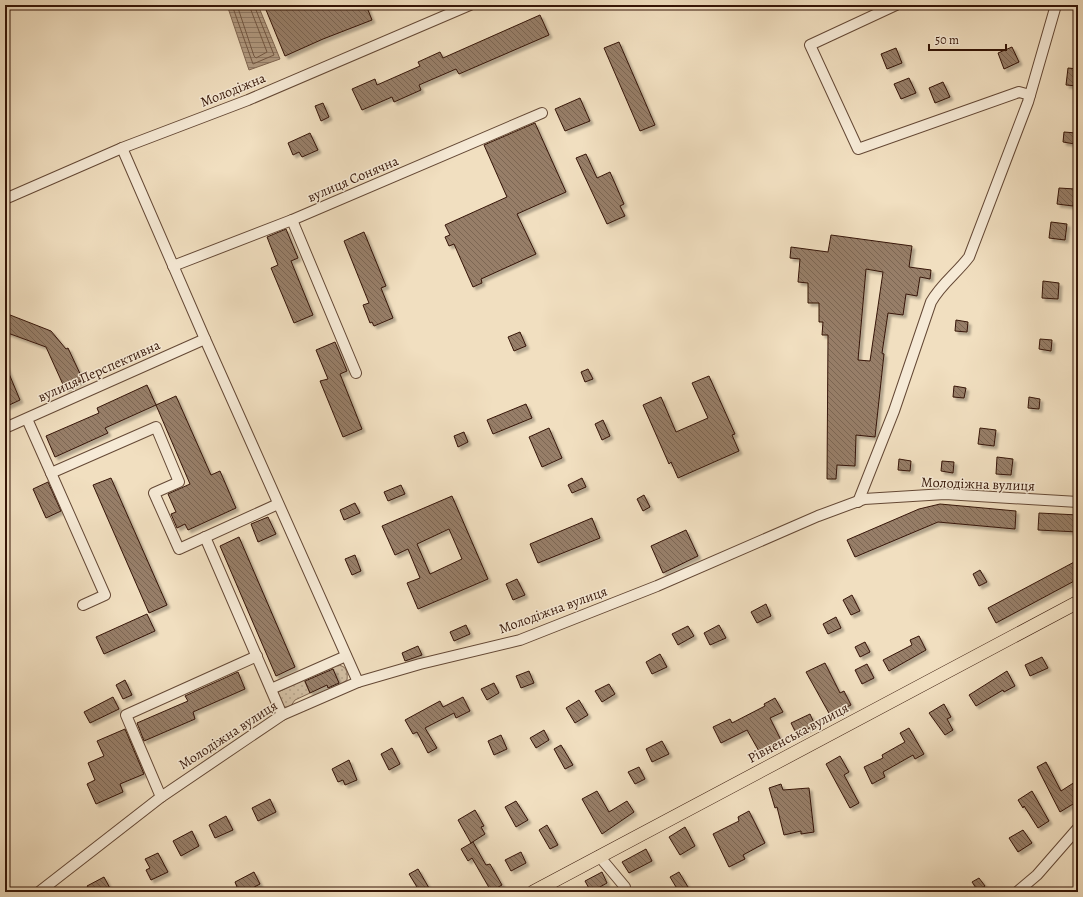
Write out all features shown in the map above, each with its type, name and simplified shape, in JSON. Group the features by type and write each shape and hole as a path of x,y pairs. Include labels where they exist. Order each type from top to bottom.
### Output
{"main road":[{"name":"Рівненська вулиця","path":"533,892 1078,602"}],"street":[{"name":"Молодіжна","path":"5,199 122,148 248,100 470,5"},
{"path":"896,5 810,45 858,149 1018,92 1030,95"},
{"path":"858,502 894,411 931,302 936,292 960,269 969,257 1030,95 1056,5"},
{"name":"вулиця Сонячна","path":"174,266 292,220 542,113"},
{"path":"122,148 174,266 204,339 358,682"},
{"path":"292,220 356,373"},
{"name":"вулиця Перспективна","path":"5,428 204,339"},
{"path":"27,419 105,595 83,605"},
{"path":"51,473 156,427 179,482 154,493 179,549 278,504"},
{"name":"Молодіжна вулиця","path":"39,892 161,797 282,715 358,682 420,664 522,640 657,586 818,516 864,499 945,494 1078,502"},
{"path":"205,537 282,715"},
{"path":"161,797 126,715 257,656"},
{"path":"271,690 346,656"},
{"path":"1017,892 1037,875 1078,828"},
{"path":"599,856 625,887 625,892"}],"shaded area":[{"path":"336,665 344,667 347,674 347,680 339,685 332,667"},
{"path":"304,680 310,693 295,700 290,707 285,707 281,704 278,692"}],"water":[{"path":"227,5 258,5 280,59 249,70"}],"building":[{"path":"264,5 366,5 372,20 285,56"},
{"path":"540,15 549,35 459,74 456,69 419,85 421,90 394,102 392,97 362,110 352,89 375,79 377,85 420,66 418,62 440,52 443,58"},
{"path":"619,42 655,125 640,131 604,48"},
{"path":"1012,47 1019,62 1004,69 998,53"},
{"path":"896,48 902,63 887,69 881,54"},
{"path":"1068,68 1078,69 1078,86 1066,85"},
{"path":"909,78 916,93 901,99 894,84"},
{"path":"943,82 950,97 935,103 929,88"},
{"path":"580,98 590,121 565,131 555,109"},
{"path":"323,103 329,117 321,121 315,106"},
{"path":"535,123 566,192 517,214 536,254 481,279 482,283 473,287 454,244 449,246 445,237 450,235 445,225 507,197 484,145"},
{"path":"1064,132 1076,133 1075,144 1063,142"},
{"path":"310,133 318,150 302,157 299,152 293,155 288,143"},
{"path":"586,154 597,178 610,172 624,204 620,206 625,216 607,224 576,158"},
{"path":"1059,188 1075,189 1073,206 1057,204"},
{"path":"1051,222 1067,224 1065,240 1049,238"},
{"path":"286,229 298,258 291,261 313,315 294,323 271,268 278,265 267,237"},
{"path":"364,232 386,286 381,288 393,318 374,326 372,322 370,323 363,305 369,303 344,241"},
{"path":"831,235 912,246 909,267 931,270 930,279 920,277 917,296 906,294 903,315 888,313 882,353 884,354 875,437 856,435 855,466 837,465 836,479 827,479 828,335 822,335 823,322 819,322 819,303 808,303 808,283 798,282 800,259 790,258 791,247 828,252","holes":["866,269 883,272 870,361 858,360"]},
{"path":"1043,281 1059,283 1058,299 1042,298"},
{"path":"5,313 51,331 66,349 68,348 83,380 65,389 46,347 5,332"},
{"path":"956,320 968,322 967,332 955,331"},
{"path":"520,332 526,346 514,351 508,337"},
{"path":"1040,339 1052,340 1051,351 1039,349"},
{"path":"335,342 347,371 340,374 362,429 343,437 320,381 328,379 316,350"},
{"path":"5,364 20,400 5,407"},
{"path":"588,369 593,379 585,382 581,372"},
{"path":"709,376 735,434 732,435 739,451 678,478 671,462 669,464 643,405 661,397 676,432 708,418 692,383"},
{"path":"147,385 156,405 105,428 108,433 55,457 46,436 99,413 97,408"},
{"path":"954,386 966,388 964,398 953,397"},
{"path":"176,396 211,475 220,471 236,508 188,530 185,524 177,528 171,514 176,512 168,494 190,484 156,405"},
{"path":"1029,397 1040,399 1039,409 1028,408"},
{"path":"526,404 532,418 493,434 487,420"},
{"path":"603,420 610,436 602,440 595,424"},
{"path":"549,428 562,458 542,467 529,437"},
{"path":"980,428 996,430 994,446 978,444"},
{"path":"464,432 468,442 458,447 454,436"},
{"path":"997,457 1013,459 1011,475 996,474"},
{"path":"899,459 911,461 910,471 898,470"},
{"path":"942,461 954,462 953,473 941,471"},
{"path":"111,478 167,605 149,613 93,485"},
{"path":"582,478 586,487 572,493 568,485"},
{"path":"48,482 61,511 46,518 33,489"},
{"path":"401,485 405,494 388,501 384,492"},
{"path":"644,495 650,507 643,511 637,499"},
{"path":"452,496 488,579 418,609 407,583 420,578 408,549 395,555 382,526","holes":["449,529 462,559 430,574 417,544"]},
{"path":"355,503 360,513 344,520 340,510"},
{"path":"940,504 1016,511 1015,529 938,522 855,557 847,540 919,509"},
{"path":"1039,513 1078,515 1078,532 1038,530"},
{"path":"268,517 276,534 258,542 251,524"},
{"path":"592,518 600,538 538,563 530,544"},
{"path":"686,530 698,556 663,573 651,546"},
{"path":"239,537 295,667 276,676 220,546"},
{"path":"355,555 361,571 352,575 345,559"},
{"path":"1078,560 1078,579 996,623 988,608"},
{"path":"980,570 987,582 979,586 973,574"},
{"path":"517,579 525,595 513,600 506,584"},
{"path":"852,595 860,611 851,615 843,600"},
{"path":"766,604 771,616 757,623 751,612"},
{"path":"147,614 155,631 104,654 96,637"},
{"path":"836,617 841,628 828,634 823,624"},
{"path":"466,625 470,634 454,641 450,632"},
{"path":"719,625 726,638 710,645 704,633"},
{"path":"688,626 694,636 678,645 672,634"},
{"path":"919,636 926,650 889,671 883,660 912,645 910,640"},
{"path":"865,642 870,652 860,657 855,647"},
{"path":"418,646 422,655 405,661 402,653"},
{"path":"660,654 667,667 652,674 646,662"},
{"path":"1042,657 1048,668 1030,676 1025,665"},
{"path":"825,663 840,693 844,691 851,705 830,715 806,672"},
{"path":"867,664 874,678 862,684 855,670"},
{"path":"333,669 339,683 328,688 327,685 310,693 305,681"},
{"path":"529,671 534,683 521,688 516,676"},
{"path":"1007,671 1015,686 1004,692 1003,690 976,706 969,695"},
{"path":"238,672 245,689 193,712 195,719 144,741 137,723 188,701 185,696"},
{"path":"125,680 132,695 123,699 116,685"},
{"path":"494,683 499,693 487,700 481,689"},
{"path":"609,684 615,694 602,702 595,691"},
{"path":"113,697 119,709 90,723 84,712"},
{"path":"463,697 470,711 456,718 454,713 425,728 437,748 428,753 417,732 413,734 405,720 440,701 443,707"},
{"path":"775,698 783,712 770,718 782,742 760,753 747,730 721,743 713,727 730,719 732,723 765,706 764,704"},
{"path":"579,700 588,715 575,723 566,708"},
{"path":"944,704 951,717 947,719 953,730 945,735 929,713"},
{"path":"810,714 815,725 797,735 791,723"},
{"path":"909,728 924,754 915,759 913,755 883,772 885,777 872,784 864,767 883,758 882,755 905,742 900,733"},
{"path":"125,729 144,774 120,784 123,792 96,804 87,784 95,780 88,763 104,756 97,741"},
{"path":"544,730 549,740 536,748 530,738"},
{"path":"501,735 507,749 494,755 488,741"},
{"path":"662,741 669,754 652,762 646,749"},
{"path":"561,745 573,765 565,769 554,749"},
{"path":"392,748 400,764 389,770 381,754"},
{"path":"840,756 849,772 844,775 859,803 850,808 826,764"},
{"path":"349,760 357,780 345,785 343,780 338,782 332,769"},
{"path":"1046,762 1061,791 1078,780 1078,801 1060,812 1037,767"},
{"path":"639,767 645,779 635,784 628,772"},
{"path":"781,784 783,790 809,788 814,832 801,834 801,831 784,835 777,807 775,808 769,788"},
{"path":"597,791 609,812 627,801 634,812 602,834 582,799"},
{"path":"1032,791 1049,821 1038,828 1024,806 1023,808 1018,800"},
{"path":"270,799 276,812 258,821 252,808"},
{"path":"516,801 528,820 516,827 505,807"},
{"path":"475,810 484,826 481,827 485,834 471,843 458,820"},
{"path":"749,811 765,843 743,855 745,859 729,867 713,834 739,821 738,817"},
{"path":"226,816 233,830 215,838 209,825"},
{"path":"547,825 558,845 550,849 539,830"},
{"path":"685,827 695,846 680,855 669,837"},
{"path":"1023,830 1032,843 1018,852 1009,838"},
{"path":"192,831 199,846 181,856 173,841"},
{"path":"473,842 486,865 490,864 502,885 491,891 472,858 468,861 461,849"},
{"path":"646,849 652,861 629,873 622,862"},
{"path":"521,852 526,863 511,871 505,860"},
{"path":"158,853 168,872 151,880 146,870 150,868 145,859"},
{"path":"418,869 429,888 422,892 420,892 409,874"},
{"path":"254,872 260,884 245,892 239,892 235,882"},
{"path":"602,872 607,883 591,892 585,881"},
{"path":"679,872 691,892 679,892 670,877"},
{"path":"104,877 112,892 91,892 87,886"},
{"path":"979,878 985,886 978,891 972,882"}]}
